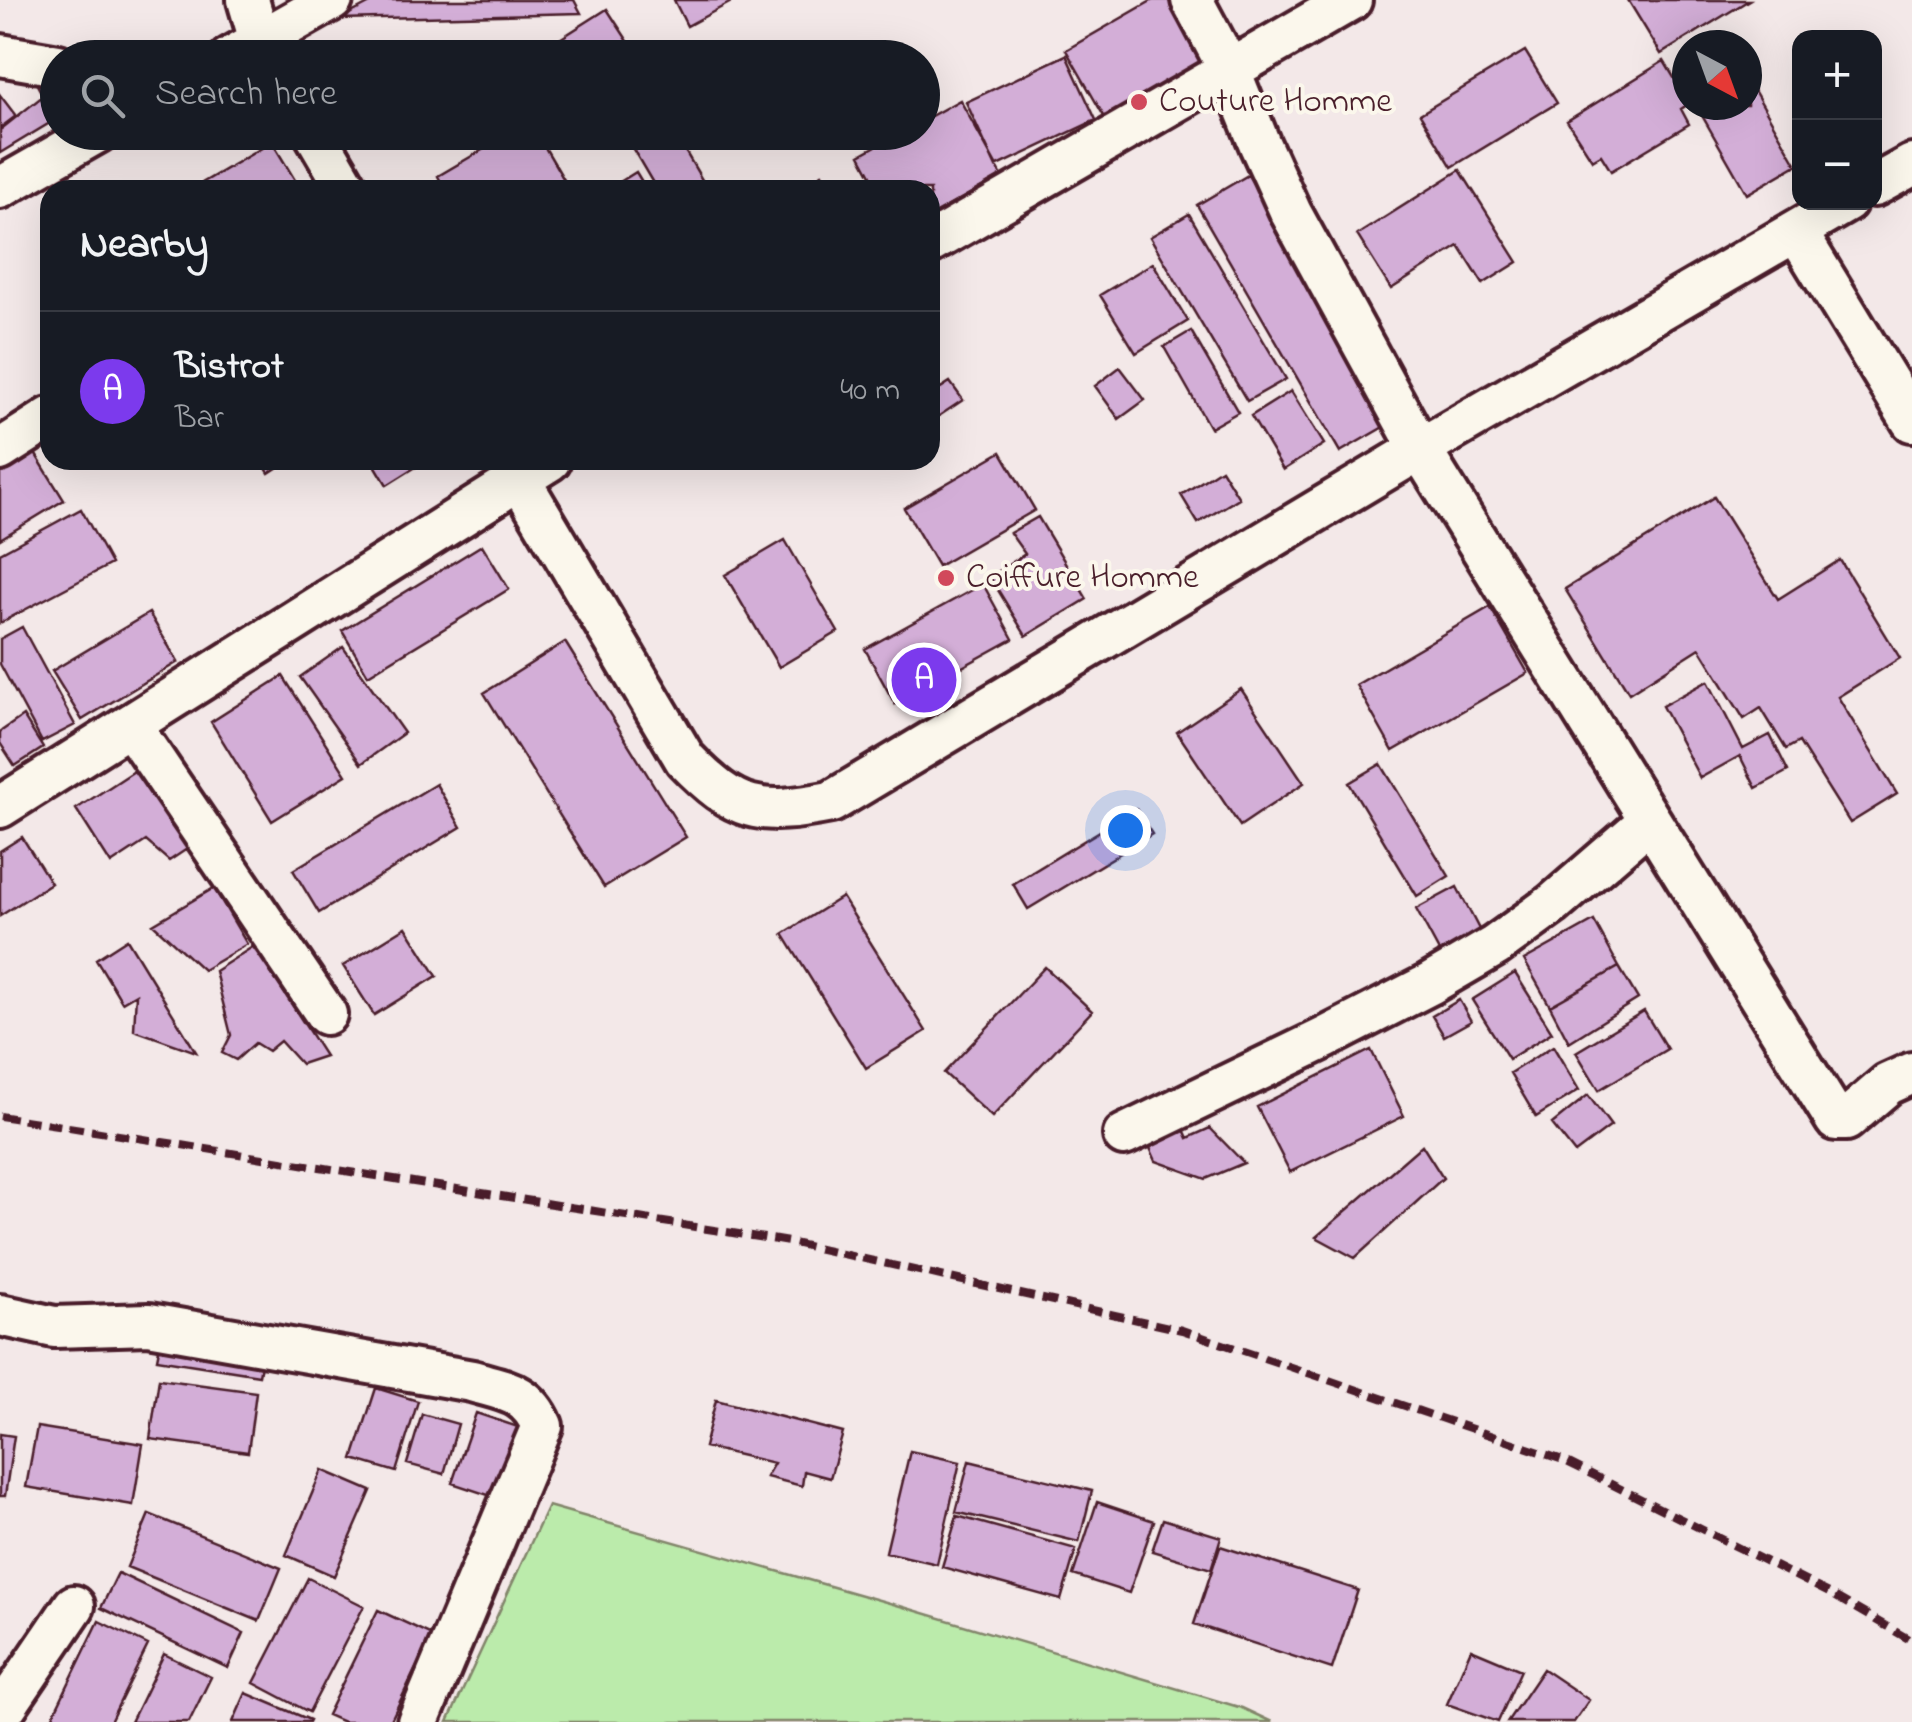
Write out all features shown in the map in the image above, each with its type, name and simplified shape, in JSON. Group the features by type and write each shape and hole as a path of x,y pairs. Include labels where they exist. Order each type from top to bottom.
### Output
{"street":[{"path":"248,0 252,40"},
{"path":"271,40 332,0"},
{"path":"1192,0 1230,72 1292,213 1420,449 1836,1120 1846,1120 1888,1084 1912,1073"},
{"path":"940,237 1351,0"},
{"path":"0,55 40,62"},
{"path":"0,188 66,150"},
{"path":"325,150 342,180"},
{"path":"1882,182 1912,165"},
{"path":"528,470 685,759 712,787 746,807 790,810 831,802 1420,449 1832,210"},
{"path":"1796,231 1912,421"},
{"path":"0,450 40,424"},
{"path":"0,807 132,726 520,470"},
{"path":"132,726 326,1014"},
{"path":"1124,1135 1309,1046 1478,955 1553,904 1649,821"},
{"path":"0,1315 54,1328 148,1324 472,1381 520,1395 535,1409 542,1426 418,1722"},
{"path":"4,1700 74,1606"}],"green space":[{"path":"548,1506 1242,1708 1272,1722 448,1722"}],"building":[{"path":"376,0 574,0 581,13 340,19"},
{"path":"674,0 735,0 687,26"},
{"path":"1153,0 1181,0 1217,63 1109,125 1066,50"},
{"path":"1628,0 1749,0 1700,30 1672,30 1672,47 1661,54"},
{"path":"607,9 627,40 558,40"},
{"path":"1525,51 1557,103 1452,167 1420,114"},
{"path":"1066,55 1096,120 996,167 966,102"},
{"path":"1664,61 1672,74 1672,120 1687,120 1689,124 1611,171 1601,155 1592,160 1567,121"},
{"path":"0,95 16,116 0,128"},
{"path":"40,98 40,129 0,153 0,130"},
{"path":"960,100 1002,176 940,210 940,180 874,180 860,155 869,150 940,150 940,111"},
{"path":"1762,104 1792,156 1792,168 1747,194 1705,120 1762,120"},
{"path":"258,150 277,150 295,180 207,180"},
{"path":"482,150 547,150 564,180 440,180 438,176"},
{"path":"633,150 685,150 702,180 651,180"},
{"path":"1460,170 1518,262 1483,284 1459,246 1391,289 1357,235"},
{"path":"636,172 641,180 623,180"},
{"path":"1248,175 1392,422 1340,452 1197,205"},
{"path":"1189,214 1286,379 1247,401 1150,237"},
{"path":"1153,263 1188,321 1136,353 1100,295"},
{"path":"1191,331 1238,412 1210,428 1164,347"},
{"path":"1120,367 1145,400 1119,419 1095,386"},
{"path":"950,382 963,400 940,415 940,388"},
{"path":"1291,391 1324,444 1283,470 1251,416"},
{"path":"33,450 40,470 45,470 64,500 0,539 0,470"},
{"path":"1001,452 1035,510 938,566 904,508"},
{"path":"1221,469 1239,498 1198,523 1181,495"},
{"path":"378,470 411,470 387,485"},
{"path":"1714,497 1778,599 1840,560 1900,658 1838,697 1897,794 1850,823 1799,742 1786,749 1761,708 1744,719 1700,648 1629,693 1565,589"},
{"path":"81,509 111,564 0,623 0,553"},
{"path":"1038,517 1087,599 1026,636 990,577 1025,554 1010,533"},
{"path":"785,540 838,632 779,667 725,575"},
{"path":"482,545 509,589 368,675 342,631"},
{"path":"983,584 1013,639 895,704 865,649"},
{"path":"1490,607 1528,673 1393,751 1356,685"},
{"path":"149,613 178,662 82,720 52,671"},
{"path":"22,627 75,725 42,742 0,664 0,639"},
{"path":"565,642 686,837 604,887 484,693"},
{"path":"343,647 404,733 361,764 300,677"},
{"path":"283,676 346,775 272,821 211,722"},
{"path":"1708,681 1743,749 1770,735 1788,771 1756,788 1740,756 1700,778 1662,706"},
{"path":"1241,689 1304,783 1240,826 1177,732"},
{"path":"23,716 43,748 15,766 0,743 0,732"},
{"path":"1381,764 1449,876 1417,896 1349,783"},
{"path":"142,766 193,845 169,861 146,841 111,864 76,809"},
{"path":"436,784 461,827 319,913 293,870"},
{"path":"1136,809 1152,834 1028,909 1013,884"},
{"path":"22,837 51,883 0,916 0,851"},
{"path":"1457,887 1482,935 1442,957 1416,909"},
{"path":"214,888 247,944 203,970 153,924"},
{"path":"842,897 926,1031 866,1068 783,934"},
{"path":"1594,921 1619,967 1550,1006 1524,960"},
{"path":"406,927 437,976 374,1015 343,966"},
{"path":"127,939 196,1052 134,1030 136,994 122,1002 96,959"},
{"path":"254,946 325,1056 301,1064 280,1041 268,1051 255,1043 236,1060 222,1053 231,1035 215,971"},
{"path":"1045,967 1092,1011 992,1117 944,1073"},
{"path":"1619,967 1638,999 1569,1042 1550,1006"},
{"path":"1515,973 1552,1032 1509,1059 1472,1000"},
{"path":"1459,1000 1471,1021 1444,1036 1432,1016"},
{"path":"1644,1011 1667,1049 1599,1090 1576,1052"},
{"path":"1553,1046 1579,1090 1536,1117 1510,1073"},
{"path":"1371,1050 1404,1116 1290,1172 1257,1107"},
{"path":"1588,1095 1611,1126 1575,1153 1552,1124"},
{"path":"1181,1123 1188,1138 1210,1128 1244,1163 1206,1179 1156,1161 1146,1139"},
{"path":"1422,1145 1443,1178 1355,1258 1316,1237"},
{"path":"161,1339 263,1354 259,1375 157,1359"},
{"path":"159,1379 256,1392 248,1452 150,1439"},
{"path":"376,1388 418,1401 396,1472 353,1459"},
{"path":"716,1400 843,1433 830,1478 804,1471 802,1486 766,1477 774,1463 704,1447"},
{"path":"476,1413 518,1427 494,1497 452,1483"},
{"path":"422,1414 458,1424 444,1474 407,1464"},
{"path":"37,1427 143,1444 133,1505 26,1487"},
{"path":"0,1434 14,1436 5,1496 0,1496"},
{"path":"910,1451 960,1462 937,1564 886,1552"},
{"path":"969,1461 1092,1491 1079,1542 956,1512"},
{"path":"322,1470 371,1491 334,1576 286,1555"},
{"path":"1097,1502 1154,1521 1129,1593 1073,1575"},
{"path":"149,1514 281,1568 259,1621 127,1567"},
{"path":"957,1516 1076,1549 1061,1600 942,1567"},
{"path":"1163,1519 1221,1537 1211,1569 1152,1551"},
{"path":"1220,1546 1358,1590 1332,1669 1194,1624"},
{"path":"118,1573 244,1633 228,1668 101,1608"},
{"path":"308,1578 364,1606 309,1712 254,1683"},
{"path":"378,1610 432,1635 390,1722 343,1722 327,1715"},
{"path":"99,1621 148,1645 110,1722 50,1722"},
{"path":"1471,1649 1521,1670 1498,1722 1447,1704"},
{"path":"164,1654 211,1677 189,1722 131,1722"},
{"path":"1543,1669 1589,1700 1574,1722 1507,1722"},
{"path":"246,1693 310,1720 233,1722"}],"railway":[{"path":"0,1116 789,1242 1182,1330 1563,1460 1829,1593 1912,1641"}],"place":[{"name":"Couture Homme","path":"1139,102"},
{"name":"Coiffure Homme","path":"946,578"},
{"name":"Bistrot","path":"924,680"}]}
